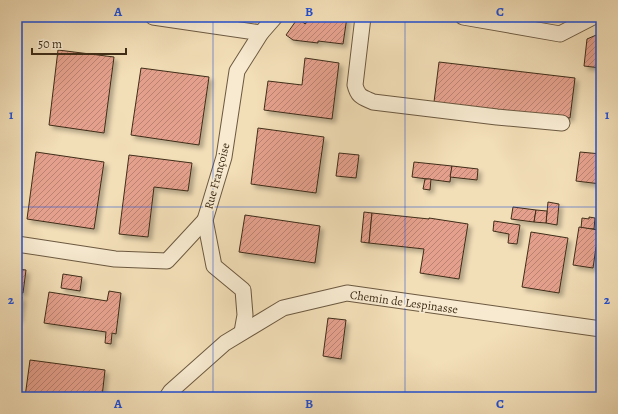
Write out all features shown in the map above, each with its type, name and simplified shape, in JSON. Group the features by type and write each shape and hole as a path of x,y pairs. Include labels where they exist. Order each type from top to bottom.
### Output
{"street":[{"path":"153,17 261,33"},
{"name":"Rue Françoise","path":"242,332 245,315 243,290 214,266 205,220 224,157 237,71 261,33 275,17"},
{"path":"363,17 355,85 357,93 363,98 373,102 497,117 562,123"},
{"path":"464,17 560,34 593,17"},
{"path":"17,244 115,259 167,261 205,220"},
{"name":"Chemin de Lespinasse","path":"167,397 225,344 242,332 283,308 347,293 601,329"}],"building":[{"path":"311,17 347,17 343,44 293,40 286,35 298,18 305,24"},
{"path":"601,33 601,68 584,66 587,39"},
{"path":"58,50 114,57 104,133 49,125"},
{"path":"305,58 339,63 332,119 264,110 268,81 302,85"},
{"path":"439,62 575,78 570,118 434,102"},
{"path":"141,68 209,77 199,145 131,135"},
{"path":"258,128 324,137 316,193 251,184"},
{"path":"36,152 104,162 94,229 27,219"},
{"path":"580,152 601,154 601,184 576,181"},
{"path":"339,153 359,155 356,178 336,176"},
{"path":"129,155 192,163 188,191 154,187 148,237 119,234"},
{"path":"414,162 452,166 450,182 412,177"},
{"path":"452,166 478,169 477,180 450,177"},
{"path":"425,179 431,179 430,190 423,189"},
{"path":"548,202 559,204 557,225 546,223"},
{"path":"513,207 536,210 534,222 511,219"},
{"path":"536,210 547,211 546,223 534,222"},
{"path":"364,212 372,213 369,243 361,242"},
{"path":"372,213 429,218 468,224 459,279 420,273 424,249 369,243"},
{"path":"245,215 320,226 315,263 239,252"},
{"path":"589,217 595,218 594,229 581,228 582,218 589,219"},
{"path":"494,221 520,225 517,244 508,243 509,234 493,231"},
{"path":"579,227 598,230 601,232 601,247 596,247 593,268 573,265"},
{"path":"531,232 568,238 559,293 522,287"},
{"path":"17,269 26,270 23,293 17,292"},
{"path":"63,274 82,277 80,291 61,288"},
{"path":"109,291 121,293 116,334 112,333 111,344 105,343 106,332 44,323 49,292 107,301"},
{"path":"17,296 22,297 19,319 17,319"},
{"path":"328,318 346,320 341,359 323,356"},
{"path":"30,360 105,370 102,397 25,397"}]}
